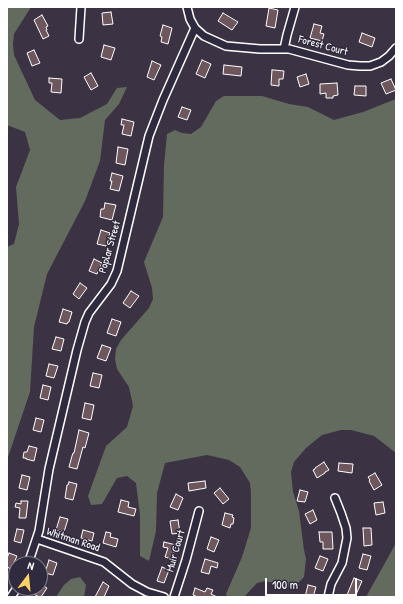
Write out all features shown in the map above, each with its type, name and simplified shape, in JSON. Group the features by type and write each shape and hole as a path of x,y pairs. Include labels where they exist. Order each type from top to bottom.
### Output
{"street":[{"path":"79,40 81,7"},
{"path":"187,7 190,19 196,28"},
{"path":"284,49 295,7"},
{"name":"Forest Court","path":"196,28 204,36 226,46 260,49 289,49 348,65 370,66 381,62 396,48"},
{"name":"Poplar Street","path":"31,556 39,531 49,469 85,322 89,313 111,284 118,271 149,136 163,100 196,28"},
{"path":"328,597 331,584 342,562 346,538 346,528 335,498"},
{"name":"Muir Court","path":"174,597 199,511"},
{"name":"Whitman Road","path":"37,539 96,558 104,562 132,584 147,592 164,597"}],"green space":[{"path":"7,7 31,7 14,34 14,55 35,100 60,120 80,118 107,104 117,88 127,87 119,104 105,120 100,161 85,201 47,274 34,327 30,392 7,460 7,247 14,244 19,224 16,187 30,150 25,132 7,125"},
{"path":"224,96 262,96 289,104 308,107 334,120 363,112 396,99 396,453 374,436 351,430 341,430 322,435 306,448 294,462 291,472 293,492 299,511 306,559 304,577 297,584 287,587 266,581 257,583 244,597 227,597 226,594 242,557 251,528 250,483 240,467 229,460 207,455 165,463 157,493 156,531 149,561 140,556 140,515 136,483 127,476 117,478 102,504 91,505 88,496 106,446 127,427 133,406 129,387 117,369 115,359 116,349 121,340 149,308 153,299 152,288 144,262 163,217 164,165 167,134 175,130 182,133 191,134 201,127 216,101"},
{"path":"396,543 396,597 366,597"},
{"path":"80,577 86,585 84,597 56,597 64,585 71,579"}],"building":[{"path":"269,8 278,10 275,28 266,26"},
{"path":"111,12 113,24 103,25 102,13"},
{"path":"223,13 238,22 232,30 218,21"},
{"path":"42,15 48,26 46,27 46,30 49,36 43,39 34,20"},
{"path":"314,24 322,26 320,33 324,34 322,41 310,38"},
{"path":"163,25 172,28 168,44 161,42 162,37 160,36"},
{"path":"362,33 375,38 372,47 359,42"},
{"path":"104,45 115,48 111,60 101,57"},
{"path":"34,50 40,63 32,66 27,53"},
{"path":"202,60 211,64 205,78 196,74"},
{"path":"152,61 161,65 154,80 147,77"},
{"path":"224,65 242,67 241,76 223,74"},
{"path":"272,70 284,71 283,79 279,79 279,86 271,85"},
{"path":"91,73 98,86 91,90 84,77"},
{"path":"306,74 309,84 300,87 297,77"},
{"path":"49,78 62,79 61,93 51,92 52,83 49,83"},
{"path":"391,79 396,90 386,94 381,83"},
{"path":"337,83 338,95 333,96 333,98 326,98 326,93 320,94 320,84"},
{"path":"355,86 366,86 366,96 354,95"},
{"path":"182,107 191,110 187,120 178,117"},
{"path":"122,119 134,122 131,136 122,134 124,125 121,125"},
{"path":"118,147 128,149 125,165 116,163"},
{"path":"112,173 123,176 119,191 110,189"},
{"path":"105,203 116,205 112,220 100,217 101,209 104,209"},
{"path":"101,230 110,233 106,246 97,244"},
{"path":"94,259 102,263 97,274 89,271"},
{"path":"80,283 87,288 79,299 73,294"},
{"path":"131,291 139,296 130,308 123,303"},
{"path":"63,309 72,312 67,324 59,322"},
{"path":"112,319 121,322 116,336 107,333"},
{"path":"56,337 64,339 61,351 52,349"},
{"path":"102,345 111,348 106,361 97,358"},
{"path":"49,364 58,366 54,378 46,376"},
{"path":"93,373 102,375 99,388 90,386"},
{"path":"43,385 51,387 48,400 40,398"},
{"path":"85,403 94,405 91,420 82,418"},
{"path":"36,418 44,420 41,432 33,430"},
{"path":"79,430 89,433 85,448 83,447 77,469 69,467"},
{"path":"29,446 37,448 34,461 23,458 24,452 27,452"},
{"path":"324,462 329,470 317,478 313,470"},
{"path":"339,463 353,464 352,473 338,471"},
{"path":"375,473 382,485 374,490 368,477"},
{"path":"22,475 30,477 27,490 19,488"},
{"path":"205,481 206,488 189,491 188,483"},
{"path":"69,482 77,484 73,500 65,498 67,485"},
{"path":"220,488 229,499 223,504 214,493"},
{"path":"300,490 308,492 305,502 297,501"},
{"path":"176,494 183,498 178,510 170,507"},
{"path":"121,500 129,502 128,507 136,509 134,516 118,512"},
{"path":"21,501 28,501 26,518 19,518 20,508 15,507 16,503 21,504"},
{"path":"383,502 385,513 376,515 374,503"},
{"path":"313,510 317,520 310,524 305,514"},
{"path":"225,513 233,515 232,517 234,518 233,524 231,524 230,528 222,525"},
{"path":"60,517 68,519 64,532 56,530"},
{"path":"178,520 180,533 172,534 170,521"},
{"path":"363,528 371,528 372,545 364,546"},
{"path":"17,529 24,530 21,543 14,541"},
{"path":"83,530 94,533 92,541 81,538"},
{"path":"106,532 111,533 110,537 118,539 116,547 103,543"},
{"path":"319,532 332,532 333,549 323,549 323,542 320,542"},
{"path":"211,537 219,540 214,552 207,549"},
{"path":"164,542 176,545 172,559 165,557 168,548 163,547"},
{"path":"9,553 17,556 8,556 8,568 7,558"},
{"path":"363,554 371,556 367,570 359,568"},
{"path":"320,556 328,559 323,571 315,568"},
{"path":"205,559 218,563 217,568 211,566 209,574 201,572"},
{"path":"49,560 57,563 53,575 48,574"},
{"path":"162,567 169,570 164,583 157,581"},
{"path":"354,578 362,581 355,597 353,597 347,595"},
{"path":"103,582 109,586 104,597 95,597"},
{"path":"308,585 316,587 313,597 305,597"},
{"path":"195,588 205,592 207,588 213,590 211,594 217,597 198,597 193,595"}]}
